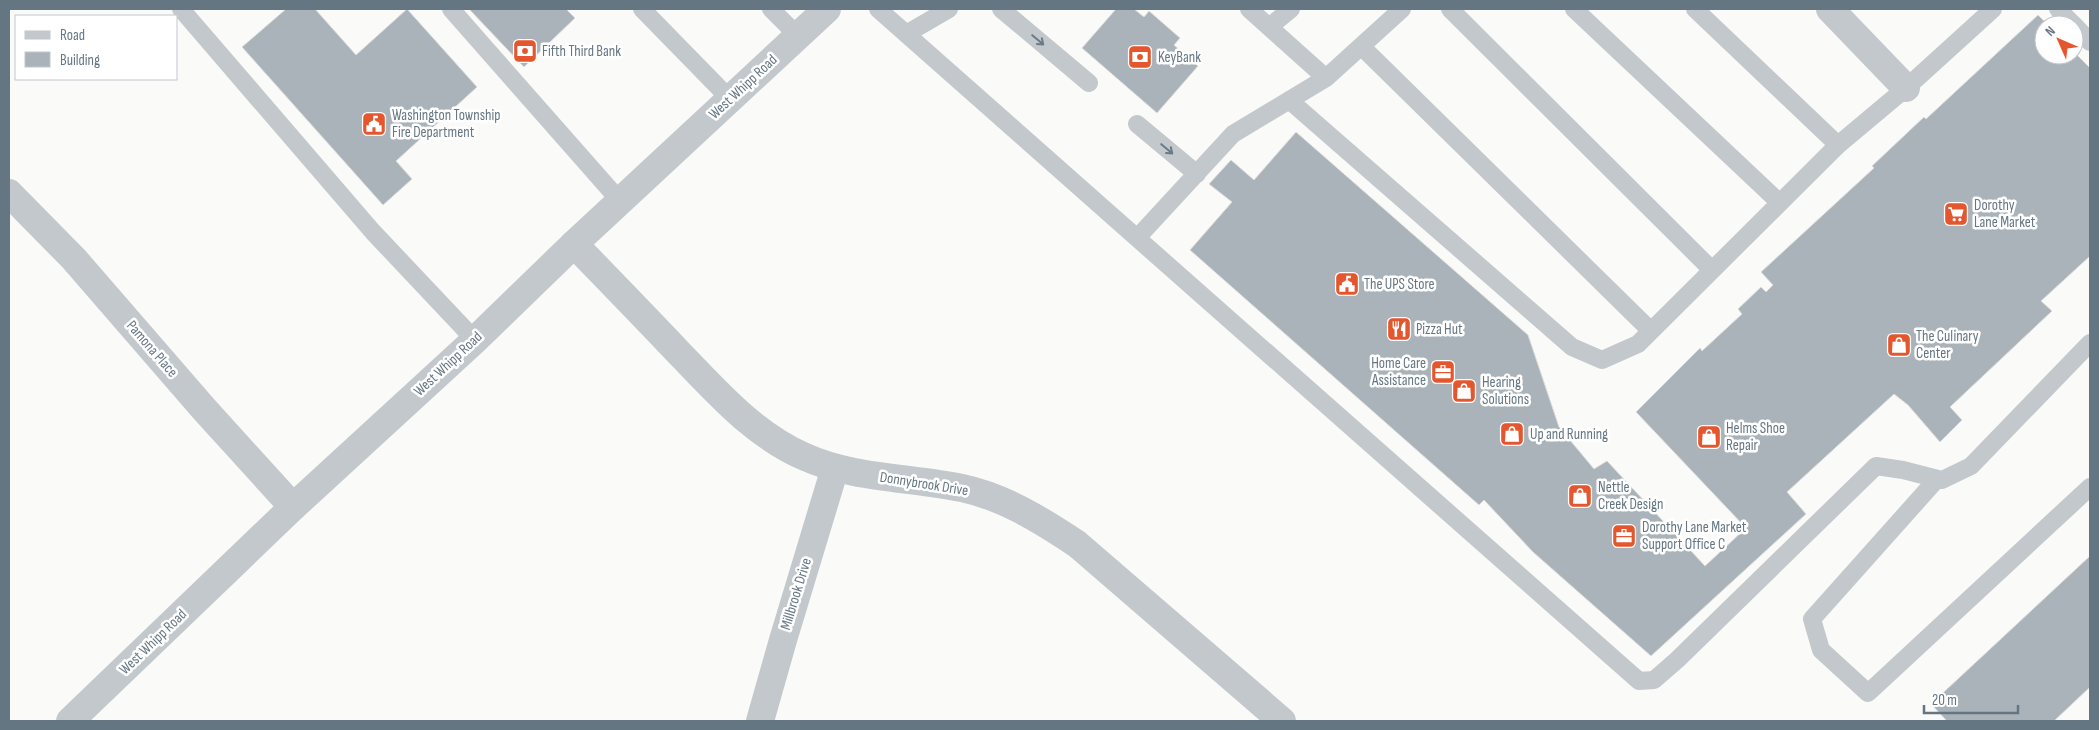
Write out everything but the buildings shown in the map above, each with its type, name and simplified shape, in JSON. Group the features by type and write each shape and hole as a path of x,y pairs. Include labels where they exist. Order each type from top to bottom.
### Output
{"street":[{"name":"West Whipp Road","path":"70,721 293,507 475,340 574,244 827,9"},
{"path":"1830,9 1906,88"},
{"name":"Pamona Place","path":"9,193 74,259 204,409 293,507"},
{"name":"Donnybrook Drive","path":"574,244 736,412 768,437 803,456 835,468 888,479 962,488 1003,501 1042,520 1077,544 1282,721"},
{"name":"Millbrook Drive","path":"760,721 835,468"}],"lane":[{"path":"181,9 373,232 475,340"},
{"path":"451,9 620,201"},
{"path":"642,9 730,99"},
{"path":"771,9 798,36"},
{"path":"878,9 1639,681 1654,680 1677,660 1876,466 1903,470 1942,480 1971,466 2090,343"},
{"path":"906,34 949,9"},
{"path":"1001,9 1088,83"},
{"path":"1249,9 1326,78"},
{"path":"1269,27 1291,9"},
{"path":"1138,238 1233,134 1326,78 1402,9"},
{"path":"1450,9 1712,270"},
{"path":"1574,9 1780,203"},
{"path":"1695,9 1838,145"},
{"path":"1289,100 1572,346 1602,360 1638,344 1838,145 1906,88 1993,9"},
{"path":"1361,46 1650,332"},
{"path":"1137,124 1197,174"},
{"path":"1937,479 1812,619 1821,650 1868,693 2090,487"}],"place":[{"name":"Fifth Third Bank","path":"525,51"},
{"name":"KeyBank","path":"1140,57"},
{"name":"Washington Township Fire Department","path":"374,124"},
{"name":"Dorothy Lane Market","path":"1956,214"},
{"name":"The UPS Store","path":"1347,284"},
{"name":"Pizza Hut","path":"1399,329"},
{"name":"The Culinary Center","path":"1899,345"},
{"name":"Home Care Assistance","path":"1443,372"},
{"name":"Hearing Solutions","path":"1464,391"},
{"name":"Up and Running","path":"1512,434"},
{"name":"Helms Shoe Repair","path":"1709,437"},
{"name":"Nettle Creek Design","path":"1580,496"},
{"name":"Dorothy Lane Market Support Office C","path":"1624,536"}]}
